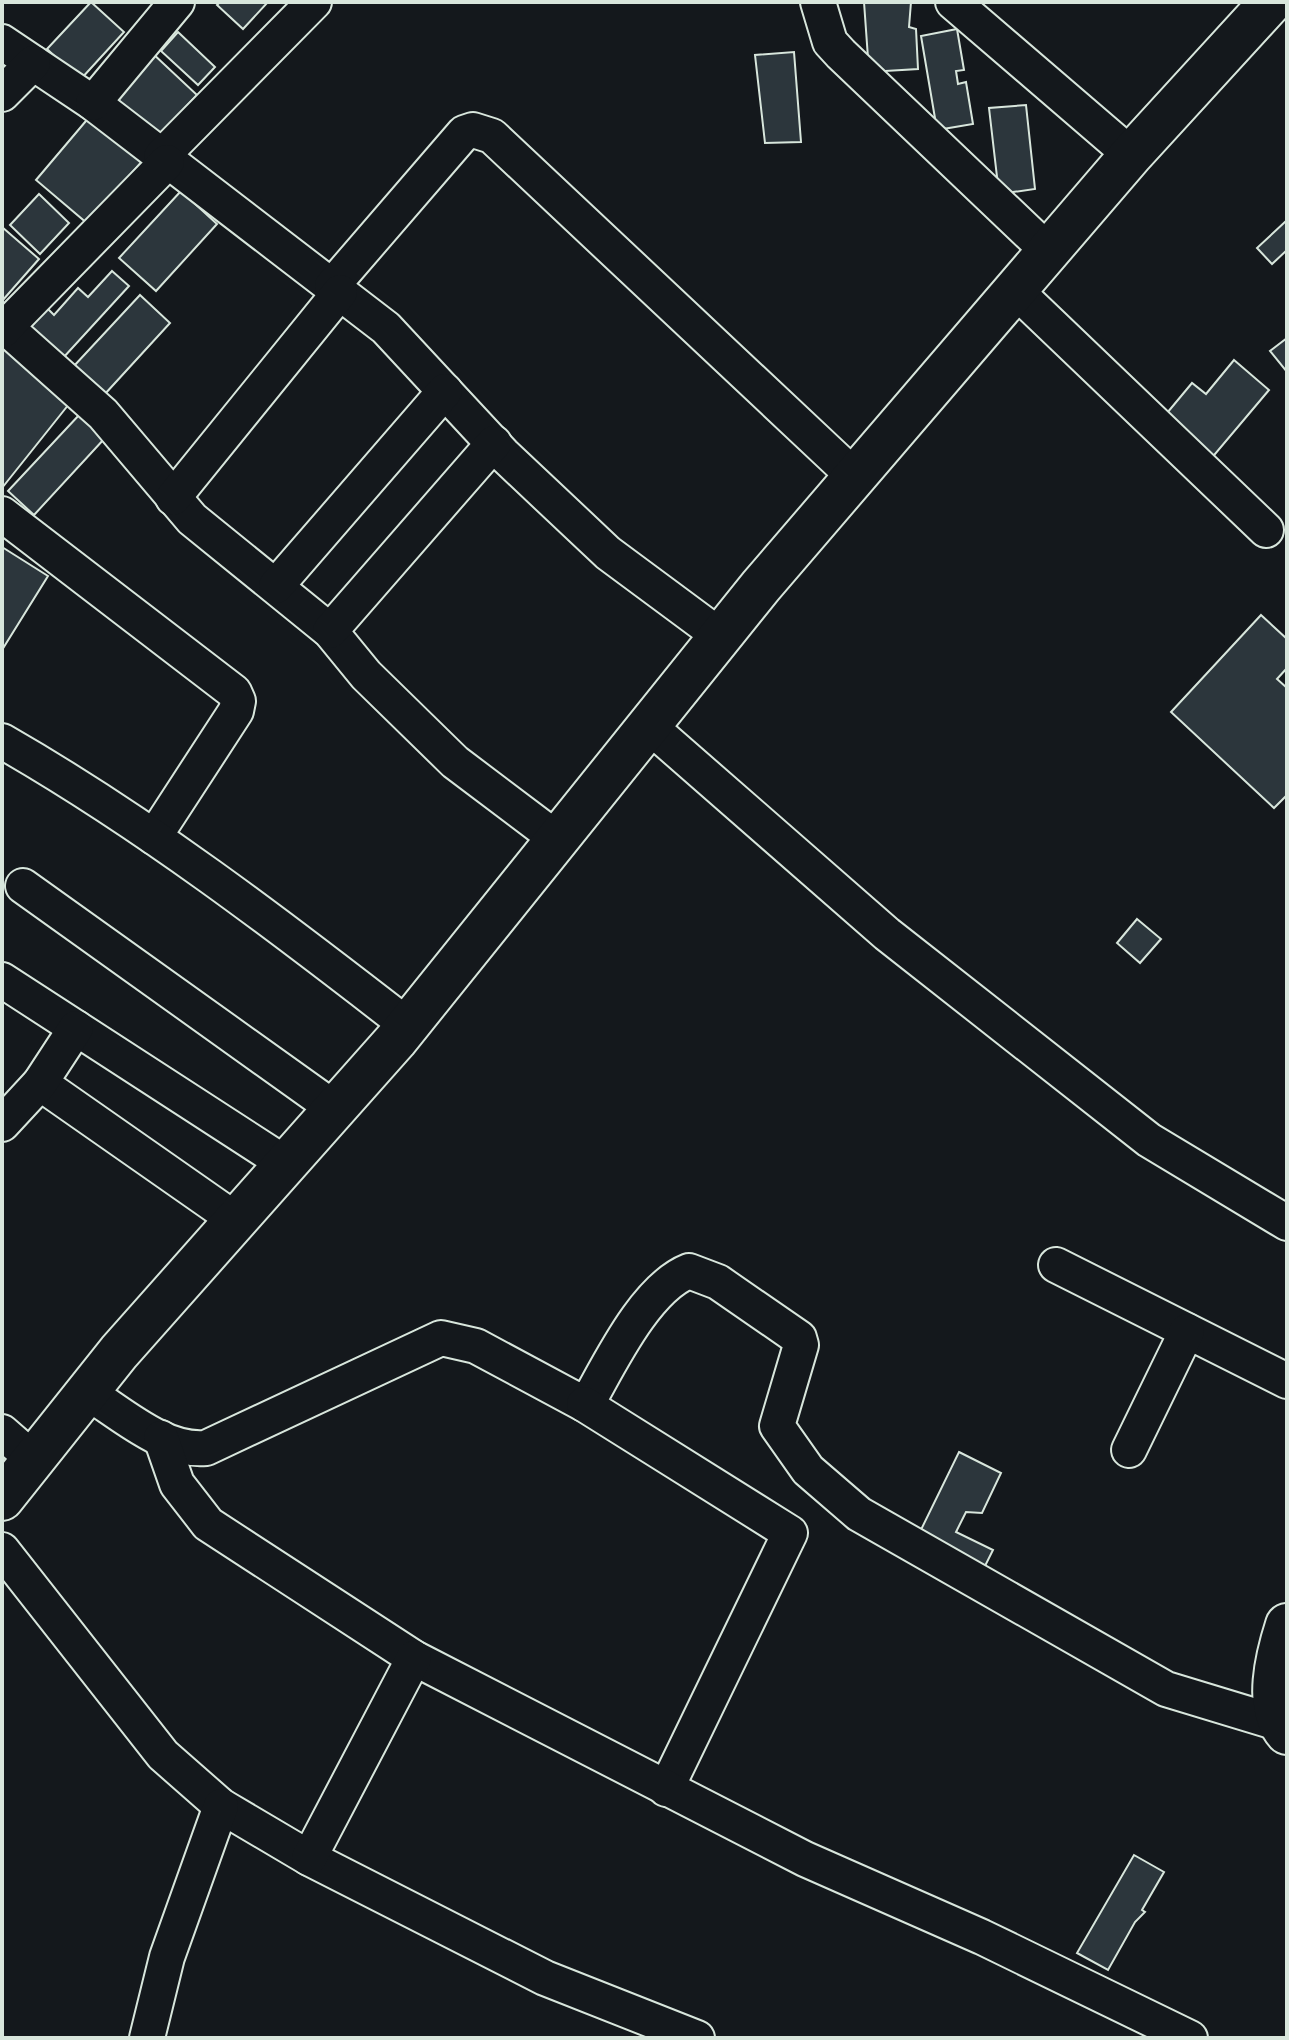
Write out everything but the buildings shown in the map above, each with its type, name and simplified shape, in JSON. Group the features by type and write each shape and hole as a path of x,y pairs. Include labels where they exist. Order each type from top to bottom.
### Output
{"street":[{"path":"93,103 177,2"},
{"path":"314,2 3,327 103,414 192,519 330,631 366,675 455,762 557,839"},
{"path":"818,2 830,42 841,54 1048,251"},
{"path":"953,2 1131,155"},
{"path":"2,1499 87,1392 407,1025 720,636 1131,155 1271,2"},
{"path":"2,42 93,103 386,328 494,443 608,553 720,636"},
{"path":"2,94 33,63"},
{"path":"173,498 336,289 464,133 482,132 492,136 855,477"},
{"path":"1015,290 1266,530"},
{"path":"276,586 445,391"},
{"path":"330,631 494,443"},
{"path":"2,514 234,692 238,701 236,711 154,837"},
{"path":"648,725 887,934 1149,1140 1287,1223"},
{"path":"2,741 72,781 154,837 294,938 407,1025"},
{"path":"23,886 335,1109"},
{"path":"2,980 286,1164"},
{"path":"2,1124 40,1083 76,1028"},
{"path":"40,1083 236,1220"},
{"path":"1056,1265 1287,1381"},
{"path":"584,1404 623,1340 673,1277 689,1271 718,1282 799,1338 801,1345 777,1426 808,1470 859,1514 1166,1689 1282,1728 1275,1663 1287,1625"},
{"path":"1129,1450 1187,1331"},
{"path":"87,1392 161,1438 187,1450 206,1448 441,1338 476,1346 584,1404 790,1533 666,1789"},
{"path":"2,1432 33,1459"},
{"path":"161,1438 177,1484 208,1524 414,1658 805,1859 982,1937 1190,2038"},
{"path":"2,1550 163,1755 221,1806 309,1858 545,1978 697,2038"},
{"path":"309,1858 414,1658"},
{"path":"147,2038 167,1957 221,1806"}]}
